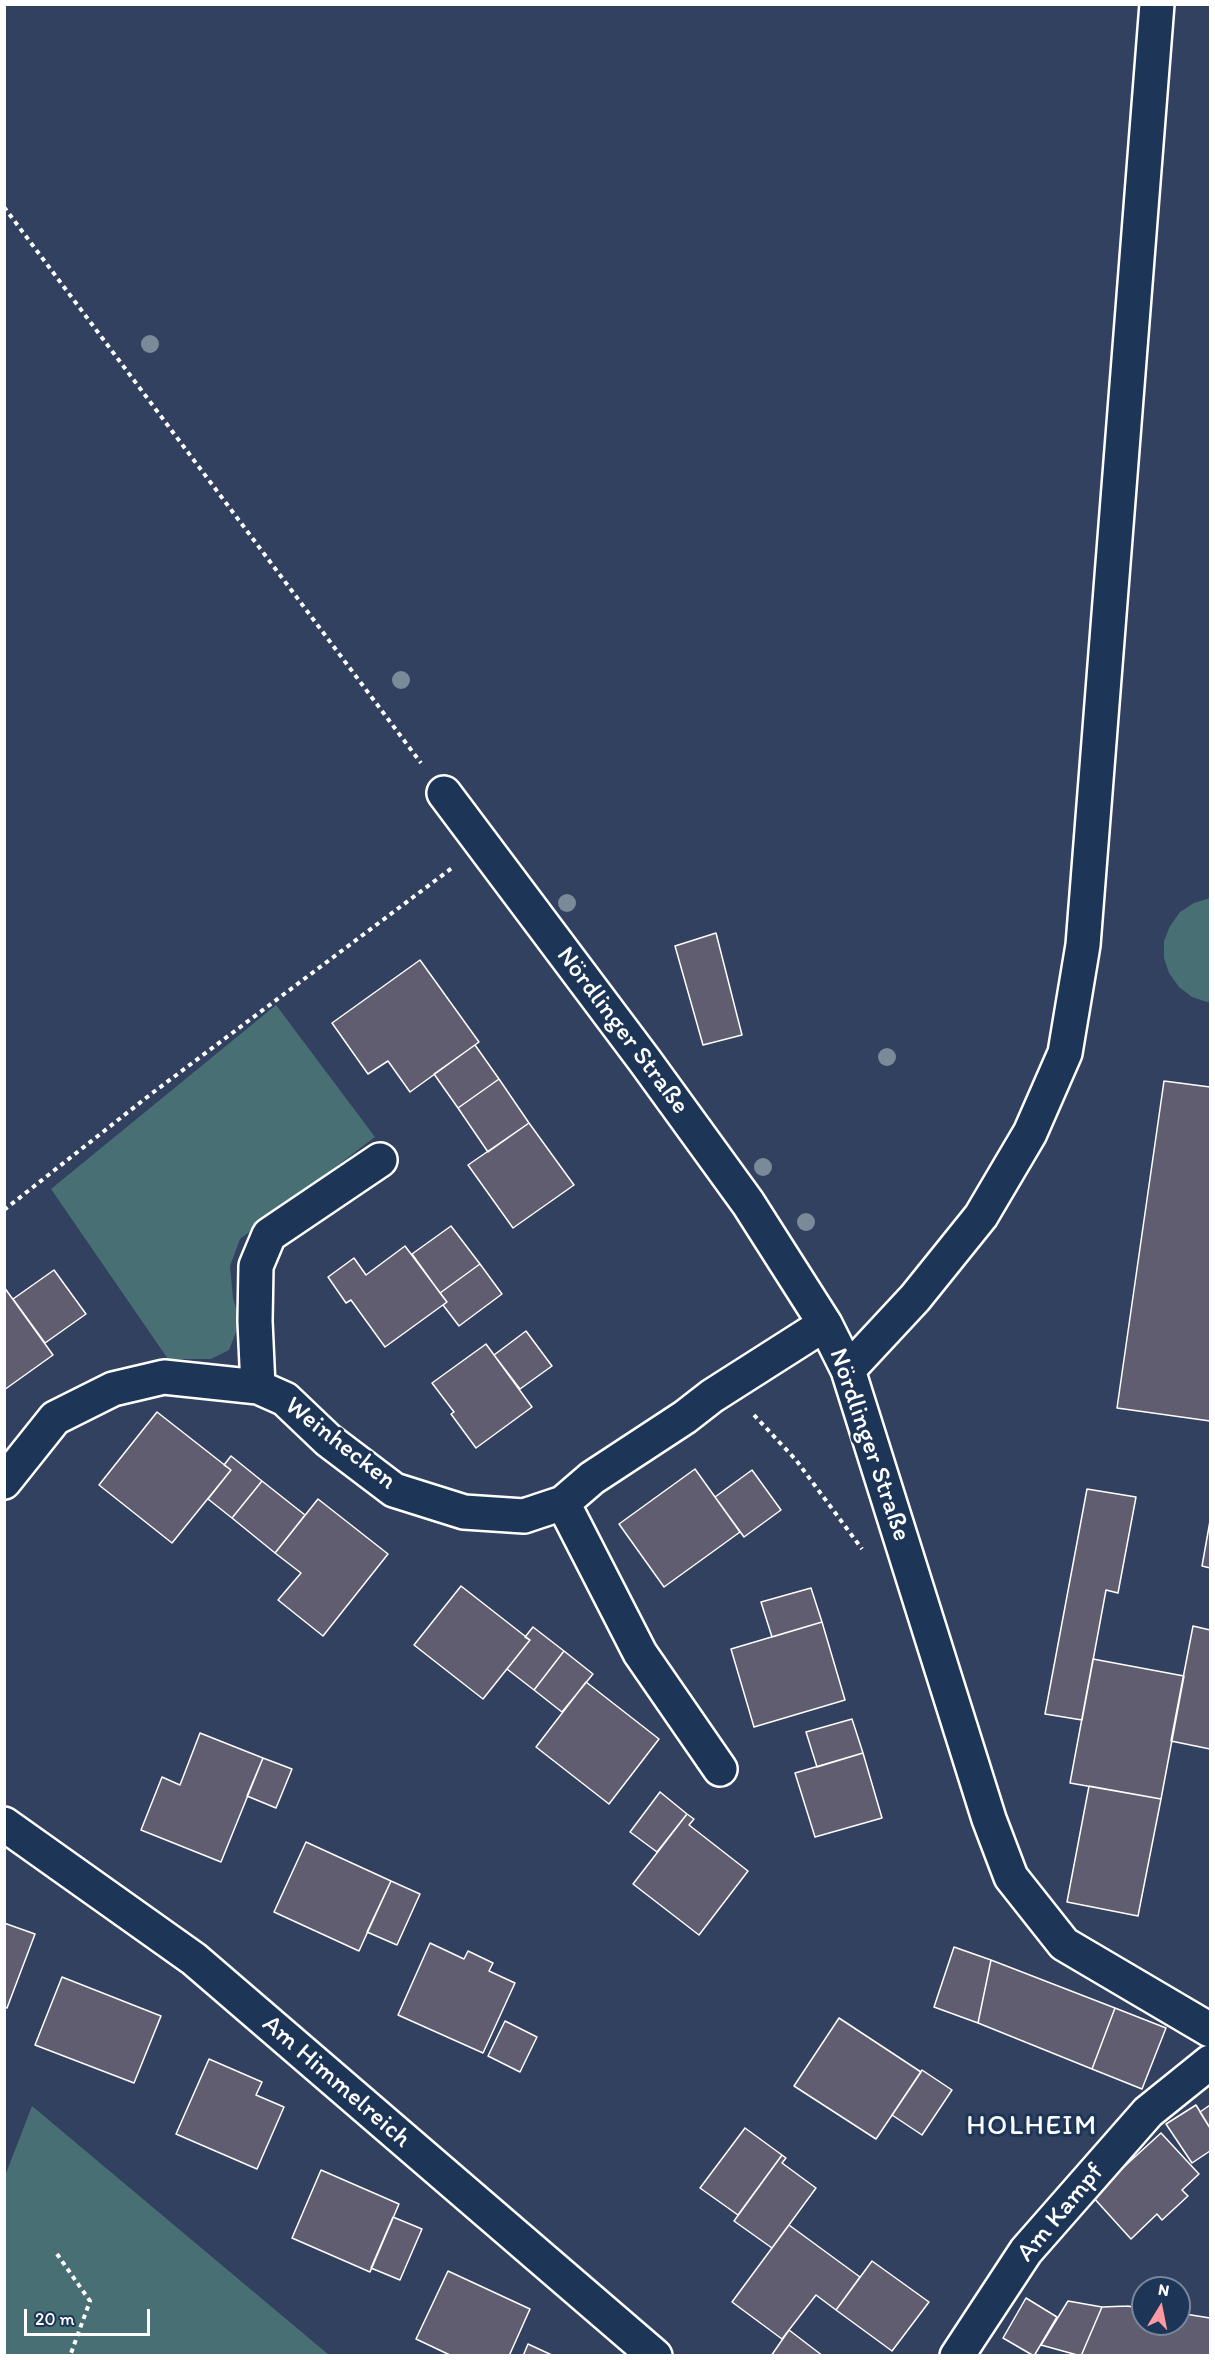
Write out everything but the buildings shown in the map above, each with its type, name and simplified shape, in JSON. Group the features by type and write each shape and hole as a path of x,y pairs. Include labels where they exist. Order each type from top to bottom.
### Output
{"street":[{"path":"848,1370 915,1298 981,1216 1030,1133 1065,1053 1083,945 1157,4"},
{"name":"Nördlinger Straße","path":"444,794 748,1203 825,1324 848,1370 989,1819 1011,1877 1064,1944 1210,2030"},
{"name":"Weinhecken","path":"258,1388 255,1321 256,1266 269,1235 380,1160"},
{"name":"Weinhecken","path":"4,1482 55,1418 113,1389 164,1377 258,1388 285,1399 328,1440 394,1490 464,1512 524,1516 562,1503 592,1478 685,1417 712,1396 825,1324"},
{"path":"562,1503 640,1653 720,1769"},
{"name":"Am Himmelreich","path":"4,1824 194,1959 655,2355"},
{"name":"Am Kampf","path":"957,2355 1026,2251 1148,2112 1210,2062"}],"path":[{"path":"4,207 444,794"},
{"path":"4,1210 151,1094 483,844"},
{"path":"712,1396 753,1414 796,1460 868,1558"},
{"path":"57,2254 90,2301 70,2355"}],"green space":[{"path":"1210,898 1210,1002 1207,1002 1192,997 1179,987 1169,973 1164,958 1164,941 1170,926 1180,912 1194,903"},
{"path":"276,1005 375,1137 240,1239 230,1266 233,1298 240,1322 229,1350 211,1359 168,1359 51,1189"},
{"path":"32,2106 329,2355 5,2355 5,2176"}],"district":[{"name":"HOLHEIM","path":"1032,2127"}]}
